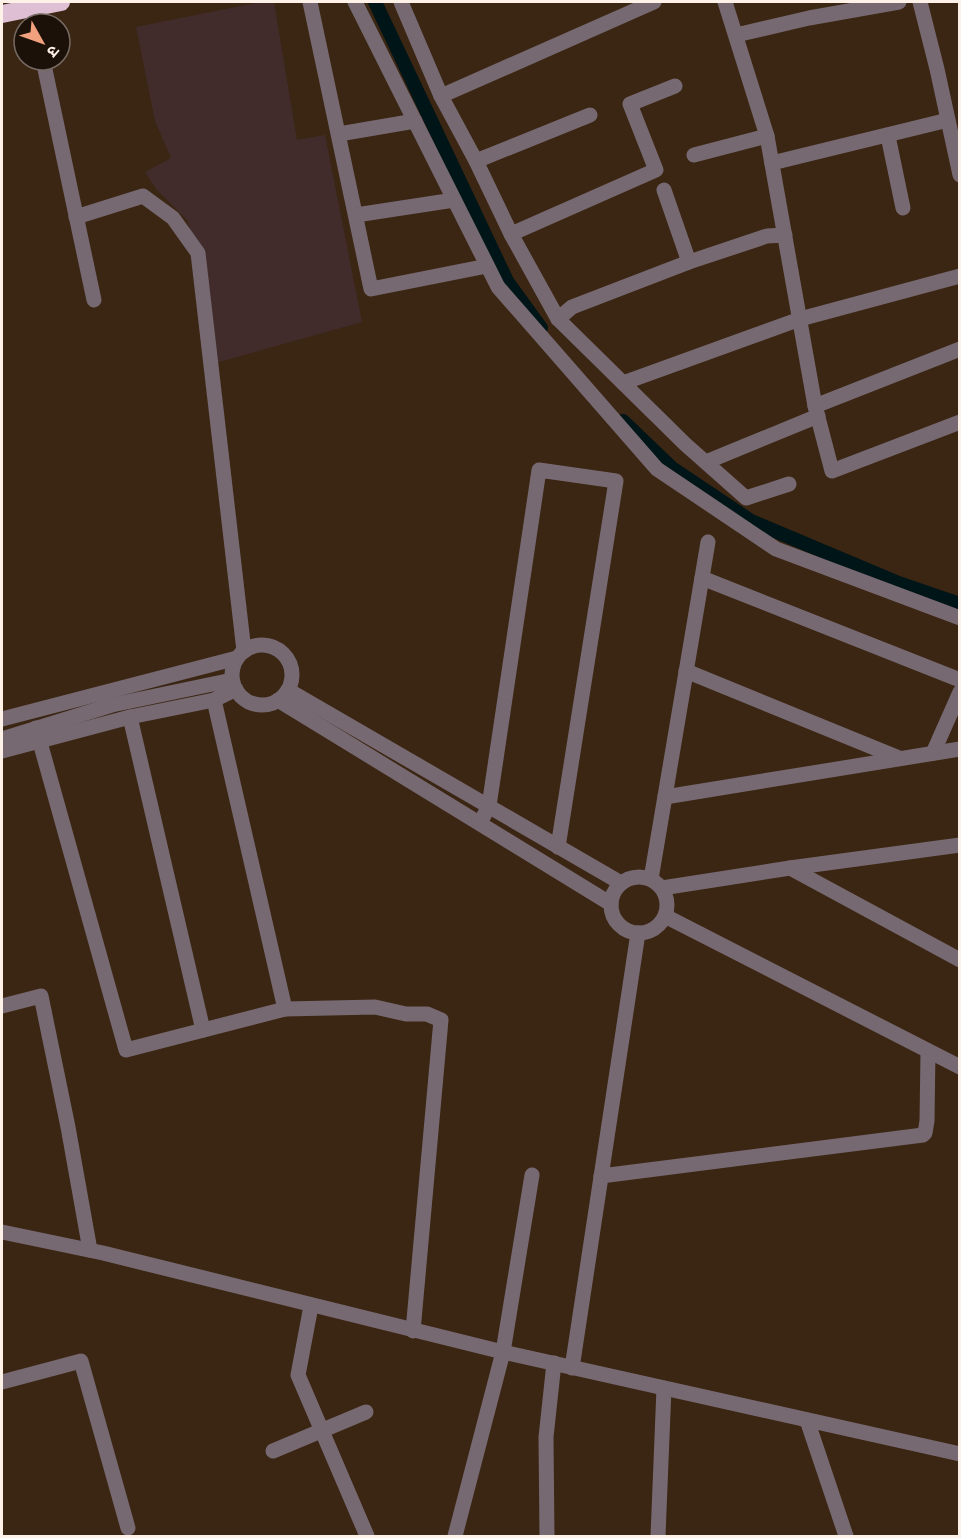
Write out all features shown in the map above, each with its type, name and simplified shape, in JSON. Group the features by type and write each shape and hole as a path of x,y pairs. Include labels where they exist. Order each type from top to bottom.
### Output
{"highway":[{"path":"2,14 32,11 61,2"}],"street":[{"path":"310,2 372,289 488,266"},
{"path":"355,2 498,287 657,469 776,549 960,618"},
{"path":"401,2 441,96 476,160 511,234 558,319 746,498 789,484"},
{"path":"441,96 654,2"},
{"path":"725,2 767,136 816,411 832,471 960,422"},
{"path":"736,35 809,18 899,2"},
{"path":"920,2 960,174"},
{"path":"46,72 94,300"},
{"path":"511,234 656,170 630,104 675,86"},
{"path":"476,160 590,115"},
{"path":"772,163 948,120"},
{"path":"339,134 415,121"},
{"path":"694,155 767,136"},
{"path":"888,136 903,208"},
{"path":"664,190 689,262"},
{"path":"2,751 111,698 241,655 254,646 273,647 282,653 291,669 292,677 283,695 269,704 250,702 234,685 234,665 241,655 198,253 173,218 142,196 76,217"},
{"path":"356,215 454,200"},
{"path":"558,319 572,307 689,262 768,236 785,235"},
{"path":"623,383 800,319 960,276"},
{"path":"706,462 816,411 960,350"},
{"path":"480,824 489,806 538,470 616,481 558,846"},
{"path":"657,884 665,796 708,542"},
{"path":"702,578 960,680"},
{"path":"686,671 899,758"},
{"path":"2,719 57,704 234,685"},
{"path":"2,739 214,700 234,685"},
{"path":"933,753 960,692"},
{"path":"283,695 378,742 621,883"},
{"path":"283,695 370,757 610,904"},
{"path":"214,700 285,1009"},
{"path":"57,704 62,721"},
{"path":"130,717 203,1030"},
{"path":"38,734 126,1050 285,1009 375,1007 406,1014 428,1014 441,1020 413,1331"},
{"path":"370,757 378,742"},
{"path":"665,796 960,748"},
{"path":"430,793 440,778"},
{"path":"657,884 960,845"},
{"path":"579,884 589,865"},
{"path":"790,868 960,960"},
{"path":"638,876 657,884 667,897 668,906 665,916 654,929 638,933 621,927 611,912 610,904 615,889 621,883 638,876"},
{"path":"665,916 960,1067"},
{"path":"572,1368 638,933"},
{"path":"2,1006 41,996 90,1250"},
{"path":"601,1176 923,1135 926,1133 927,1121 928,1050"},
{"path":"455,1536 503,1352 532,1175"},
{"path":"2,1232 90,1250 413,1331 572,1368 960,1454"},
{"path":"311,1306 298,1375 367,1536"},
{"path":"2,1382 81,1361 128,1528"},
{"path":"547,1536 546,1437 554,1363"},
{"path":"658,1536 664,1388"},
{"path":"273,1451 366,1412"},
{"path":"807,1420 840,1534"}],"shaded area":[{"path":"261,2 274,2 297,140 325,135 362,322 212,364 198,253 187,220 156,189 145,172 171,158 155,121 136,27"}],"waterway":[{"path":"375,2 507,281 541,328"},
{"path":"623,421 672,468 751,521 896,582 960,604"}]}
